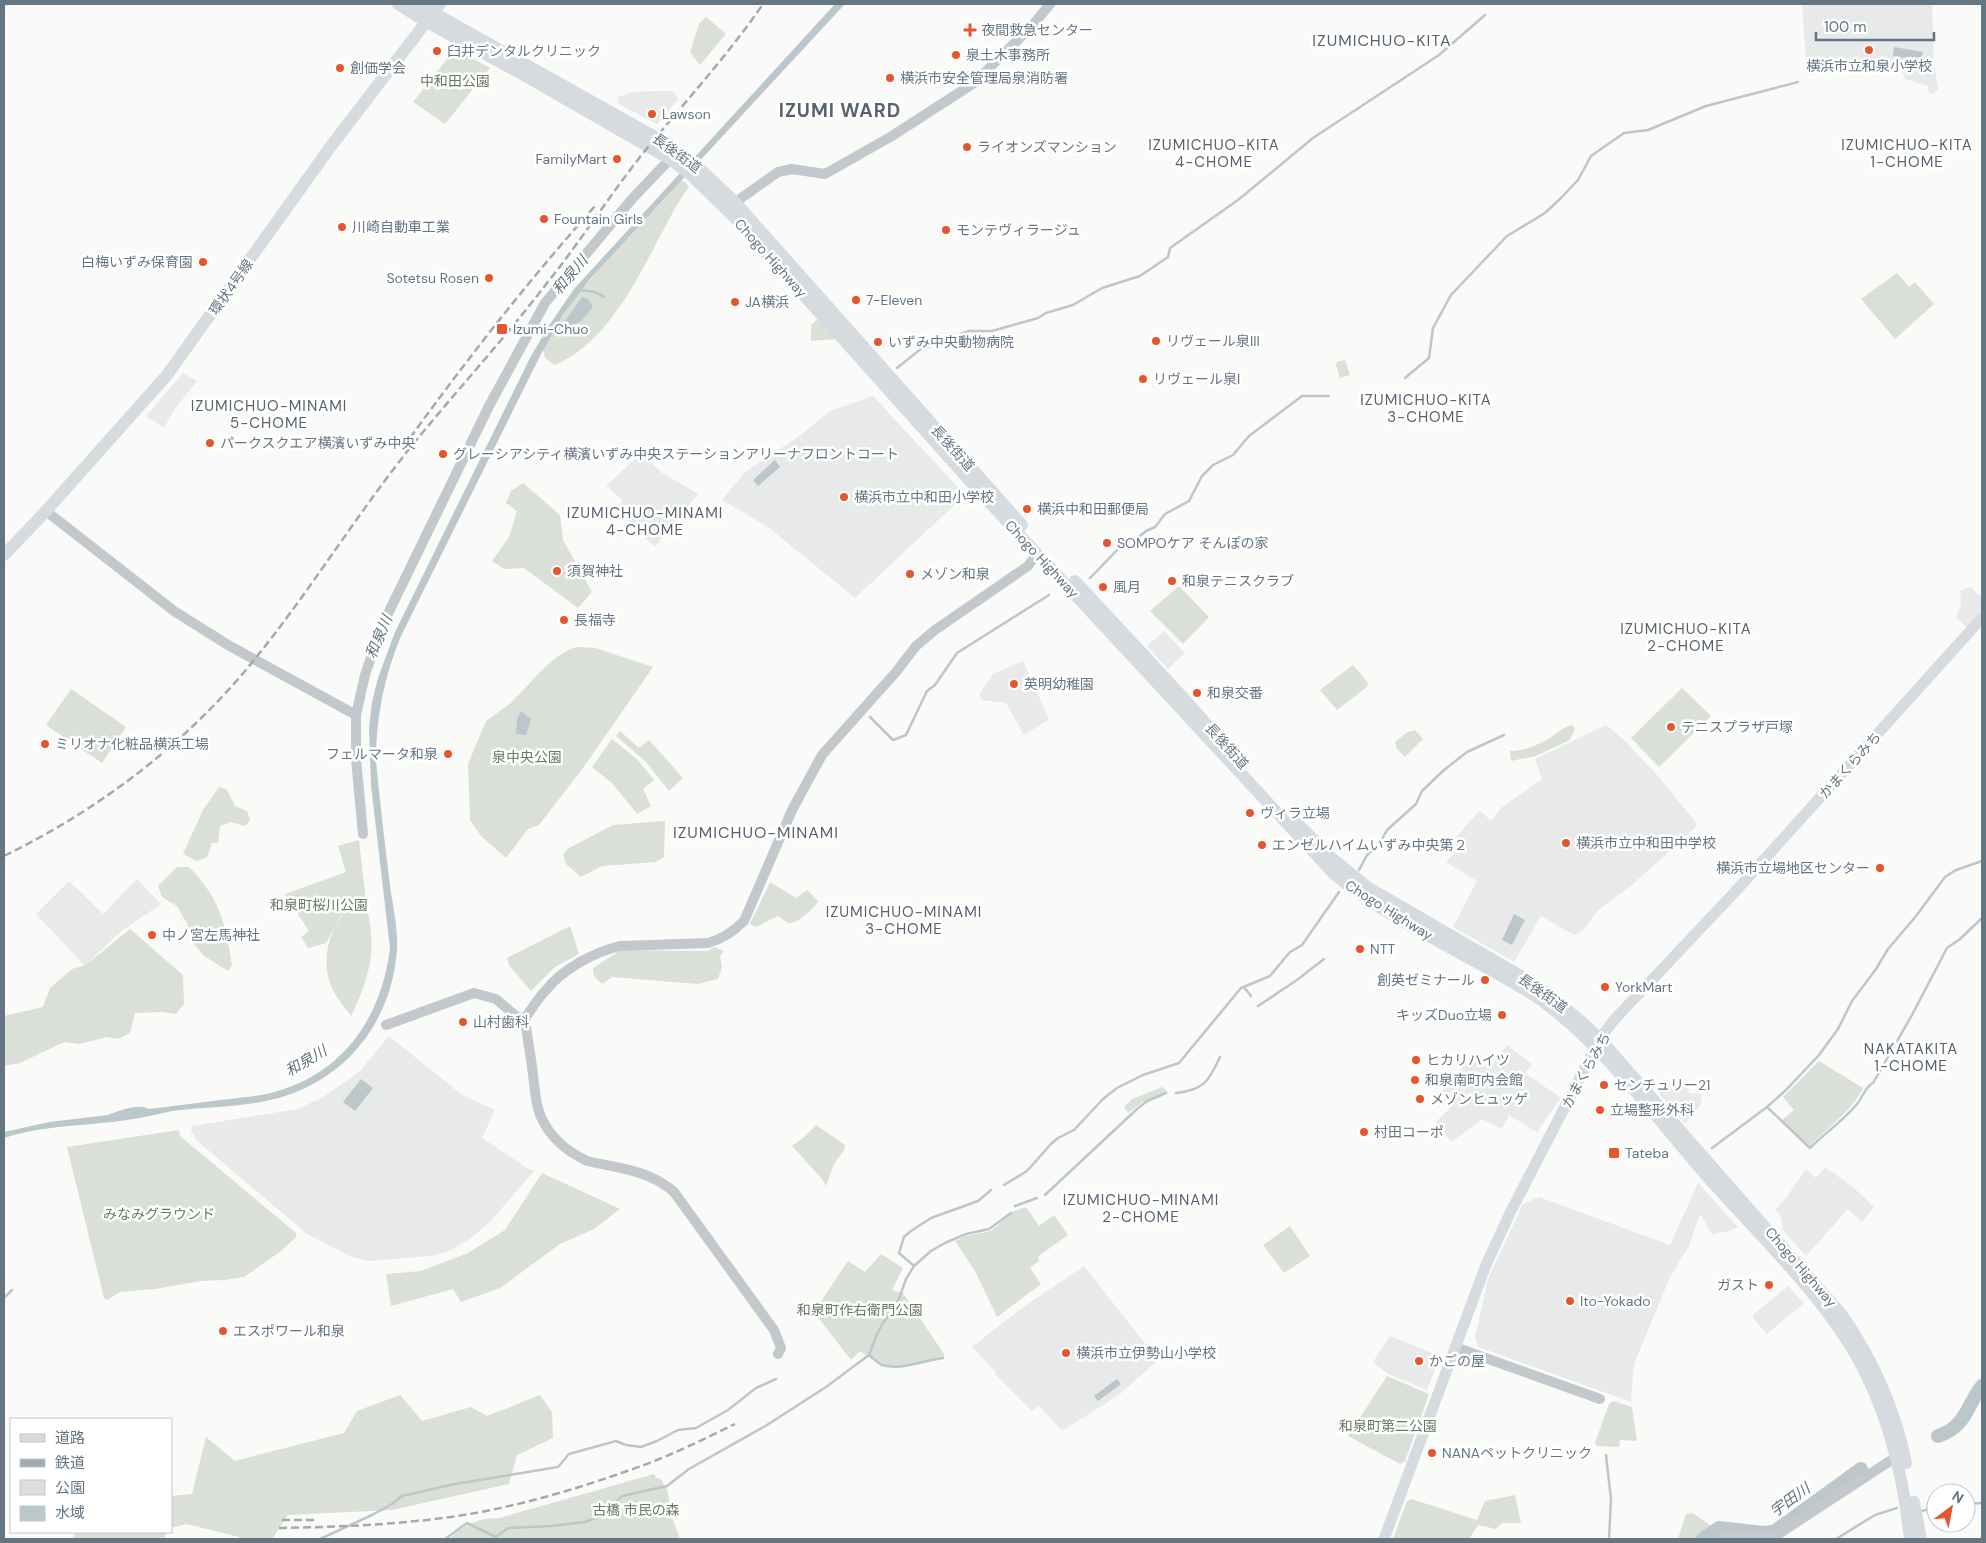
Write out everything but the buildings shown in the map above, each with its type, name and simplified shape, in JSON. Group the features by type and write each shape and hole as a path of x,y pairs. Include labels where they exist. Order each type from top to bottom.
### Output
{"main road":[{"path":"398,4 432,12"},
{"path":"418,4 548,88 677,160"},
{"name":"環状4号線","path":"4,555 46,511 167,375 331,146 432,12"},
{"name":"長後街道","path":"677,160 695,172 730,205 1328,855 1367,887 1545,992 1598,1044"},
{"name":"Chogo Highway","path":"730,205 978,490 1176,706 1334,874 1349,887 1388,912 1537,997 1598,1044 1810,1277 1842,1315 1873,1364 1896,1423 1904,1452 1921,1539"},
{"name":"かまくらみち","path":"1384,1539 1486,1265 1510,1213 1598,1044 1614,1020 1720,907 1982,618"},
{"name":"Chogo Highway","path":"1598,1044 1612,1066 1751,1224 1832,1319 1851,1346 1876,1394 1896,1457 1910,1539"}],"street":[{"path":"730,205 778,172 792,169 825,174 892,136 974,83 1032,26 1050,4"},
{"path":"363,834 356,759 356,715 364,675 381,628 489,406 535,320 555,288 677,160"},
{"path":"46,511 174,611 228,645 356,715"},
{"path":"778,1354 781,1348 774,1330 674,1192 666,1184 649,1175 587,1161 565,1148 552,1135 541,1117 536,1099 524,1018 545,990 557,978 607,949 620,946 708,943 732,932 744,921 792,810 822,755 896,672 916,646 935,630 1028,566 1037,553"},
{"path":"386,1025 474,993 496,999 517,1017 524,1018"},
{"path":"1455,1347 1600,1399"},
{"path":"1716,1539 1720,1536 1729,1535 1777,1535 1896,1457"}],"shaded area":[{"name":"横浜市立和泉小学校","path":"1802,4 1932,4 1934,63 1938,89 1935,93 1929,94 1928,86 1905,79 1903,73 1894,68 1850,70 1807,75"},
{"name":"Lawson","path":"672,91 679,98 657,124 619,104 617,97 634,92"},
{"path":"183,373 197,381 174,410 164,428 146,416"},
{"name":"横浜市立中和田小学校","path":"873,396 965,495 855,598 768,527 722,500 745,472 801,435 830,411"},
{"path":"641,453 661,472 698,494 655,547 616,510 623,501 606,486"},
{"path":"1970,587 1982,597 1982,611 1967,628 1956,617 1961,605 1960,591"},
{"path":"1164,631 1185,653 1168,669 1147,646"},
{"path":"1023,661 1049,719 1024,735 1006,703 981,700 980,693 993,674"},
{"name":"横浜市立中和田中学校","path":"1606,725 1625,741 1658,776 1697,824 1696,827 1632,885 1598,910 1584,929 1574,935 1541,916 1514,962 1453,927 1477,881 1446,862 1457,850 1454,839 1479,811 1491,821 1501,808 1542,779 1535,759"},
{"path":"137,879 161,904 119,933 85,966 36,914 69,881 103,914"},
{"path":"389,1036 462,1095 495,1110 482,1138 534,1171 488,1224 468,1240 447,1252 431,1256 369,1261 352,1257 307,1234 194,1138 195,1136 191,1128 192,1126 297,1109 322,1098 360,1071"},
{"path":"1507,1045 1532,1064 1525,1073 1561,1098 1537,1132 1509,1115 1502,1129 1482,1119 1451,1142 1436,1122 1453,1105 1440,1093 1471,1058 1489,1069"},
{"path":"1667,1082 1688,1087 1689,1093 1702,1094 1700,1106 1685,1124 1657,1091"},
{"path":"1825,1167 1853,1187 1874,1207 1862,1222 1848,1209 1806,1256 1783,1230 1780,1215 1775,1210 1786,1198 1806,1169 1816,1178"},
{"path":"1698,1183 1738,1227 1729,1231 1712,1234 1700,1214 1689,1246 1670,1277 1634,1364 1631,1402 1478,1347 1475,1337 1488,1279 1523,1204 1539,1197 1670,1245"},
{"name":"横浜市立伊勢山小学校","path":"1084,1266 1158,1360 1120,1394 1062,1431 1039,1406 1032,1411 995,1374 996,1372 972,1347 1026,1305"},
{"path":"1788,1286 1804,1303 1767,1334 1753,1318 1753,1315"},
{"path":"1390,1336 1440,1356 1427,1390 1388,1374 1373,1362"}],"green space":[{"path":"706,17 726,34 700,65 690,52 699,24"},
{"name":"中和田公園","path":"455,49 490,68 445,124 413,102"},
{"path":"681,181 684,181 689,187 676,206 639,276 603,329 572,356 555,365 545,358 543,350 556,326 572,303 606,261"},
{"path":"1897,273 1909,287 1915,282 1934,304 1895,339 1861,299"},
{"path":"819,318 836,339 811,341 811,325"},
{"path":"1345,360 1350,375 1340,378 1336,365 1337,362"},
{"path":"523,483 560,515 563,540 592,592 578,608 524,568 504,569 492,561 509,537 517,511 506,503 511,491"},
{"path":"1179,586 1209,617 1183,644 1150,611"},
{"name":"泉中央公園","path":"578,647 595,648 653,667 583,768 539,825 528,829 506,858 481,836 470,820 468,764 486,721 511,703 557,657 570,649"},
{"path":"1353,665 1368,683 1367,687 1337,710 1320,690"},
{"name":"テニスプラザ戸塚","path":"1682,688 1711,716 1659,767 1631,738"},
{"path":"71,689 126,727 102,763 46,725"},
{"path":"1572,725 1575,728 1570,740 1536,756 1511,761 1510,751 1536,745"},
{"path":"1415,730 1423,739 1405,757 1397,749 1395,742 1406,733"},
{"path":"620,731 639,748 649,740 683,778 669,791 646,762 616,736"},
{"path":"612,739 637,759 654,780 643,789 651,806 637,814 612,783 592,767"},
{"path":"219,787 227,790 235,806 247,811 250,820 245,826 231,822 220,826 218,843 212,843 207,857 197,861 183,854 203,810"},
{"path":"665,821 664,857 656,862 602,866 581,877 566,864 563,855 567,849 613,825"},
{"name":"和泉町桜川公園","path":"359,840 366,902 348,907 340,917 326,943 308,948 301,937 309,931 285,894 346,872 338,846"},
{"path":"177,867 189,867 208,889 220,912 230,950 232,965 228,971 204,956 194,944 188,925 177,906 162,897 158,886"},
{"path":"770,882 796,898 807,890 818,901 810,911 792,923 778,916 756,927 750,924"},
{"path":"366,904 371,931 371,956 360,997 351,1016 338,999 329,980 326,962 327,952 332,934 341,917 347,910"},
{"path":"570,926 579,954 555,967 531,991 509,965 507,958"},
{"path":"130,929 183,975 184,1004 176,1014 162,1012 135,1013 130,1033 118,1039 106,1037 80,1044 64,1042 20,1063 4,1066 4,1016 43,1007 50,988 72,969 86,965"},
{"path":"714,947 724,951 720,956 722,967 718,979 697,984 612,977 602,984 594,976 593,968 621,950 708,951"},
{"path":"1819,1061 1863,1088 1846,1112 1810,1146 1781,1121 1794,1110 1783,1097"},
{"path":"1162,1087 1167,1091 1141,1103 1128,1113 1124,1107 1132,1099"},
{"path":"816,1125 845,1145 844,1150 834,1164 826,1186 792,1146"},
{"name":"みなみグラウンド","path":"179,1130 180,1136 296,1233 296,1237 281,1251 244,1277 120,1292 107,1300 104,1298 67,1147"},
{"path":"542,1173 620,1209 594,1229 560,1244 500,1288 461,1302 453,1289 391,1306 386,1274 421,1271 468,1253 505,1230"},
{"path":"1026,1207 1039,1226 1054,1215 1068,1235 1040,1255 1039,1261 1030,1268 1041,1284 997,1317 975,1271 955,1241 966,1236 991,1231 1014,1211"},
{"path":"1290,1226 1310,1256 1284,1273 1263,1245"},
{"name":"和泉町作右衛門公園","path":"881,1254 903,1268 892,1290 903,1293 944,1354 944,1359 899,1368 881,1366 860,1351 851,1360 814,1312 848,1261 865,1272"},
{"name":"和泉町第二公園","path":"1387,1376 1429,1394 1405,1461 1400,1464 1348,1436"},
{"path":"400,1395 422,1421 471,1407 487,1416 540,1395 552,1412 553,1438 517,1455 509,1484 392,1510 288,1515 272,1539 239,1539 239,1537 186,1524 172,1528 172,1496 192,1494 206,1437 235,1461 344,1433 357,1411"},
{"path":"1613,1401 1632,1407 1637,1441 1620,1440 1619,1447 1597,1446 1595,1443 1609,1404"},
{"name":"古橋 市民の森","path":"654,1474 656,1478 661,1479 668,1492 671,1515 680,1539 450,1539 472,1523 499,1518"},
{"path":"1515,1495 1521,1523 1502,1523 1496,1529 1478,1525 1469,1539 1393,1539 1407,1501 1411,1499 1477,1520 1485,1501"},
{"path":"1693,1513 1711,1526 1706,1529 1707,1534 1700,1539 1678,1539 1686,1514"},
{"path":"75,1533 167,1533 164,1539 72,1539"}],"water":[{"path":"835,4 845,4 591,278 563,315 541,354 401,636 382,697 376,745 376,761 396,926 397,950 394,975 387,998 377,1020 365,1039 349,1057 331,1072 311,1085 274,1099 245,1104 172,1111 127,1120 49,1128 4,1138 4,1132 49,1122 108,1115 134,1107 149,1109 275,1092 304,1081 325,1068 357,1036 379,995 386,972 390,948 371,785 369,728 372,702 378,678 395,632 530,358 574,289"},
{"path":"1894,47 1923,52 1921,61 1893,56"},
{"path":"582,297 588,299 593,307 581,321 556,334"},
{"path":"775,460 780,467 758,486 753,480"},
{"path":"521,711 531,719 526,735 516,734 517,719"},
{"path":"1514,914 1525,920 1512,945 1502,940"},
{"path":"361,1079 373,1088 355,1111 343,1102"},
{"path":"1117,1379 1121,1384 1098,1401 1094,1396"}],"waterway":[{"path":"897,368 922,348 940,344 969,331 992,331 1038,318 1046,313 1073,305 1102,288 1140,276 1168,257 1170,248 1238,200 1313,138 1439,55 1485,15"},
{"path":"1405,378 1429,358 1433,328 1451,295 1507,236 1545,213 1560,199 1578,180 1591,156 1624,133 1648,130 1706,106 1798,82"},
{"path":"579,290 595,292 604,297"},
{"path":"1090,578 1126,541 1140,536 1155,527 1165,514 1189,501 1202,476 1213,465 1233,455 1249,436 1302,396 1329,396"},
{"path":"870,717 893,740 906,735 927,691 935,685 957,653 1049,595"},
{"path":"1359,870 1367,855 1380,843 1387,830 1416,804 1422,791 1444,770 1467,752 1504,735"},
{"path":"1712,1148 1767,1107 1819,1055 1838,1029 1852,1001 1876,969 1888,949 1945,877 1956,870 1982,861"},
{"path":"1004,1185 1027,1171 1051,1144 1074,1130 1103,1099 1117,1088 1143,1075 1179,1063 1241,988 1270,976 1290,952 1302,945 1339,892"},
{"path":"1767,1107 1810,1148 1852,1110 1873,1083 1912,1015 1947,948 1960,939 1982,918"},
{"path":"1258,1006 1324,959"},
{"path":"1244,987 1251,996"},
{"path":"1176,1093 1185,1092 1204,1083 1209,1078 1220,1057"},
{"path":"1045,1195 1137,1109 1147,1101 1166,1093"},
{"path":"445,1539 467,1523 496,1537 508,1528 585,1522 604,1515 622,1496 667,1486 689,1469 767,1425 826,1387 869,1355 883,1323 896,1307 906,1279 914,1266 899,1253 904,1237 931,1218 978,1201 991,1190"},
{"path":"1015,1206 1037,1198"},
{"path":"914,1266 931,1251 945,1243 966,1234 989,1229 1011,1213"},
{"path":"4,1298 12,1290"},
{"path":"869,1355 882,1365 889,1367 905,1366 943,1358"},
{"path":"320,1539 372,1515 402,1496 455,1484 558,1467 569,1454 616,1441 626,1445 641,1447 678,1430 696,1428 728,1410 756,1388 776,1379"},
{"name":"宇田川","path":"1938,1436 1955,1427 1965,1415 1982,1386"},
{"path":"1606,1455 1611,1499 1609,1539"},
{"name":"宇田川","path":"1703,1539 1719,1528 1763,1533 1774,1532 1861,1469"},
{"path":"1976,1503 1982,1503"},
{"path":"1836,1539 1875,1515 1897,1508"},
{"path":"1922,1511 1926,1510"}],"railway":[{"path":"4,856 71,819 134,776 192,726 245,671 289,615 392,471 531,303 571,252 640,157 719,63 763,4"},
{"path":"410,438 499,320 595,206"},
{"path":"279,1528 361,1525 423,1520 466,1515 513,1505 582,1486 655,1461 735,1424"},
{"path":"282,1520 315,1520"}],"place":[{"name":"夜間救急センター","path":"970,30"},
{"name":"横浜市立和泉小学校","path":"1869,50"},
{"name":"臼井デンタルクリニック","path":"437,51"},
{"name":"泉土木事務所","path":"956,55"},
{"name":"創価学会","path":"340,68"},
{"name":"横浜市安全管理局泉消防署","path":"890,78"},
{"name":"Lawson","path":"652,114"},
{"name":"ライオンズマンション","path":"967,147"},
{"name":"FamilyMart","path":"617,159"},
{"name":"Fountain Girls","path":"544,219"},
{"name":"川崎自動車工業","path":"342,227"},
{"name":"モンテヴィラージュ","path":"946,230"},
{"name":"白梅いずみ保育園","path":"203,262"},
{"name":"Sotetsu Rosen","path":"489,278"},
{"name":"7-Eleven","path":"856,300"},
{"name":"JA横浜","path":"735,302"},
{"name":"Izumi-Chuo","path":"502,329"},
{"name":"リヴェール泉III","path":"1156,341"},
{"name":"いずみ中央動物病院","path":"878,342"},
{"name":"リヴェール泉I","path":"1143,379"},
{"name":"パークスクエア横濱いずみ中央","path":"210,443"},
{"name":"グレーシアシティ横濱いずみ中央ステーションアリーナフロントコート","path":"443,454"},
{"name":"横浜市立中和田小学校","path":"844,497"},
{"name":"横浜中和田郵便局","path":"1027,509"},
{"name":"SOMPOケア そんぽの家","path":"1107,543"},
{"name":"須賀神社","path":"557,571"},
{"name":"メゾン和泉","path":"910,574"},
{"name":"和泉テニスクラブ","path":"1172,581"},
{"name":"風月","path":"1103,587"},
{"name":"長福寺","path":"564,620"},
{"name":"英明幼稚園","path":"1014,684"},
{"name":"和泉交番","path":"1197,693"},
{"name":"テニスプラザ戸塚","path":"1671,727"},
{"name":"ミリオナ化粧品横浜工場","path":"45,744"},
{"name":"フェルマータ和泉","path":"448,754"},
{"name":"ヴィラ立場","path":"1250,813"},
{"name":"横浜市立中和田中学校","path":"1566,843"},
{"name":"エンゼルハイムいずみ中央第２","path":"1262,845"},
{"name":"横浜市立場地区センター","path":"1880,868"},
{"name":"中ノ宮左馬神社","path":"152,935"},
{"name":"NTT","path":"1360,949"},
{"name":"創英ゼミナール","path":"1485,980"},
{"name":"YorkMart","path":"1605,987"},
{"name":"キッズDuo立場","path":"1502,1015"},
{"name":"山村歯科","path":"463,1022"},
{"name":"ヒカリハイツ","path":"1416,1060"},
{"name":"和泉南町内会館","path":"1415,1080"},
{"name":"センチュリー21","path":"1604,1085"},
{"name":"メゾンヒュッゲ","path":"1420,1099"},
{"name":"立場整形外科","path":"1600,1110"},
{"name":"村田コーポ","path":"1364,1132"},
{"name":"Tateba","path":"1614,1153"},
{"name":"ガスト","path":"1769,1285"},
{"name":"Ito-Yokado","path":"1570,1301"},
{"name":"エスポワール和泉","path":"223,1331"},
{"name":"横浜市立伊勢山小学校","path":"1066,1353"},
{"name":"かごの屋","path":"1419,1361"},
{"name":"NANAペットクリニック","path":"1432,1453"}],"district":[{"name":"IZUMICHUO-KITA","path":"1382,40"},
{"name":"IZUMI WARD","path":"840,110"},
{"name":"IZUMICHUO-KITA 4-CHOME","path":"1214,154"},
{"name":"IZUMICHUO-KITA 1-CHOME","path":"1907,154"},
{"name":"IZUMICHUO-KITA 3-CHOME","path":"1426,408"},
{"name":"IZUMICHUO-MINAMI 5-CHOME","path":"269,414"},
{"name":"IZUMICHUO-MINAMI 4-CHOME","path":"645,522"},
{"name":"IZUMICHUO-KITA 2-CHOME","path":"1686,638"},
{"name":"IZUMICHUO-MINAMI","path":"756,832"},
{"name":"IZUMICHUO-MINAMI 3-CHOME","path":"904,920"},
{"name":"NAKATAKITA 1-CHOME","path":"1911,1058"},
{"name":"IZUMICHUO-MINAMI 2-CHOME","path":"1141,1208"}],"water label":[{"name":"和泉川","path":"570,275"},
{"name":"和泉川","path":"379,637"},
{"name":"和泉川","path":"306,1061"}]}
